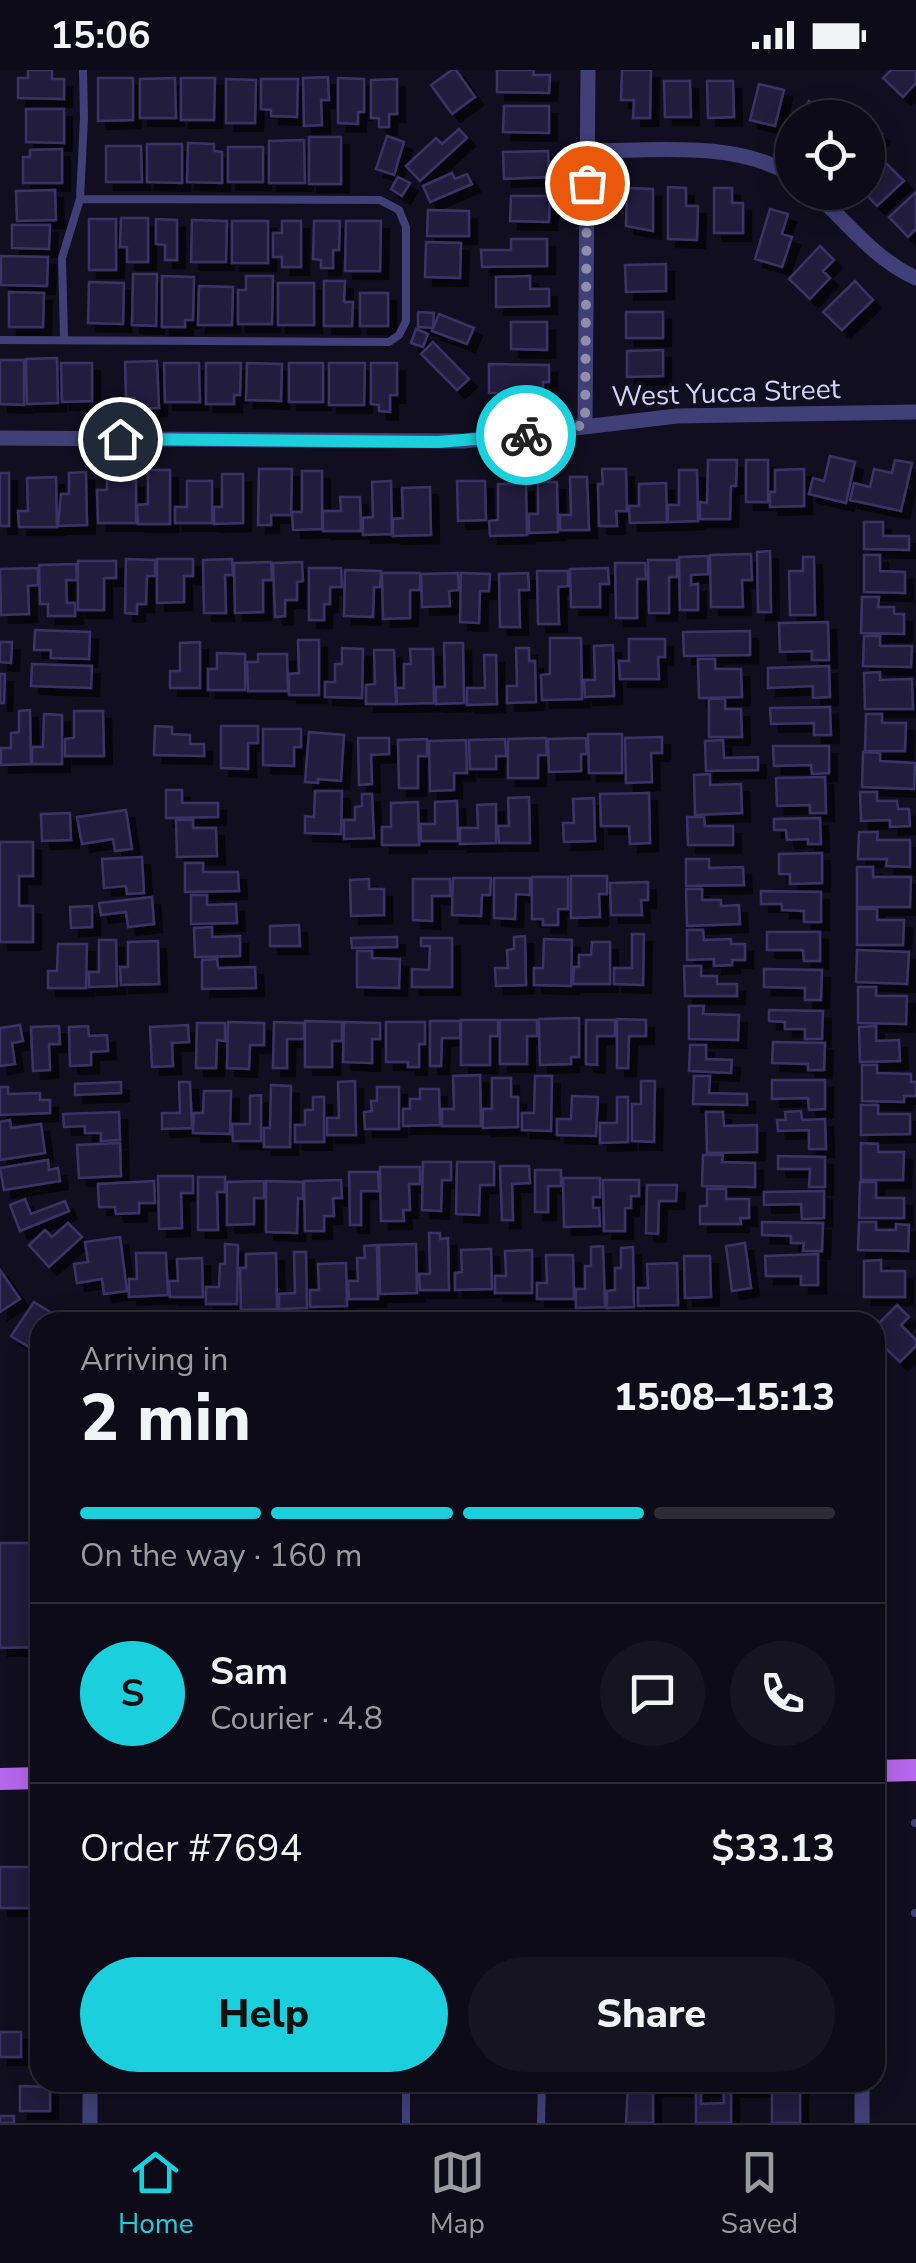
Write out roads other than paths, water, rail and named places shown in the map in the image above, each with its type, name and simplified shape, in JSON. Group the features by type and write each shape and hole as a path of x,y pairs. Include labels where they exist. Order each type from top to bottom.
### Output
{"main road":[{"path":"885,1771 916,1770"},
{"path":"0,1779 30,1778"}],"street":[{"path":"585,425 588,70"},
{"path":"588,151 735,154 775,165"},
{"path":"831,210 893,268 916,278"},
{"name":"West Yucca Street","path":"0,438 464,441 676,416 916,412"},
{"path":"90,2092 90,2123"},
{"path":"862,2092 862,2123"}],"lane":[{"path":"64,339 62,258 80,199 82,70"},
{"path":"0,340 389,342 399,335 406,322 406,227 399,210 380,200 80,199"},
{"path":"406,2092 406,2123"},
{"path":"542,2092 542,2123"}]}
